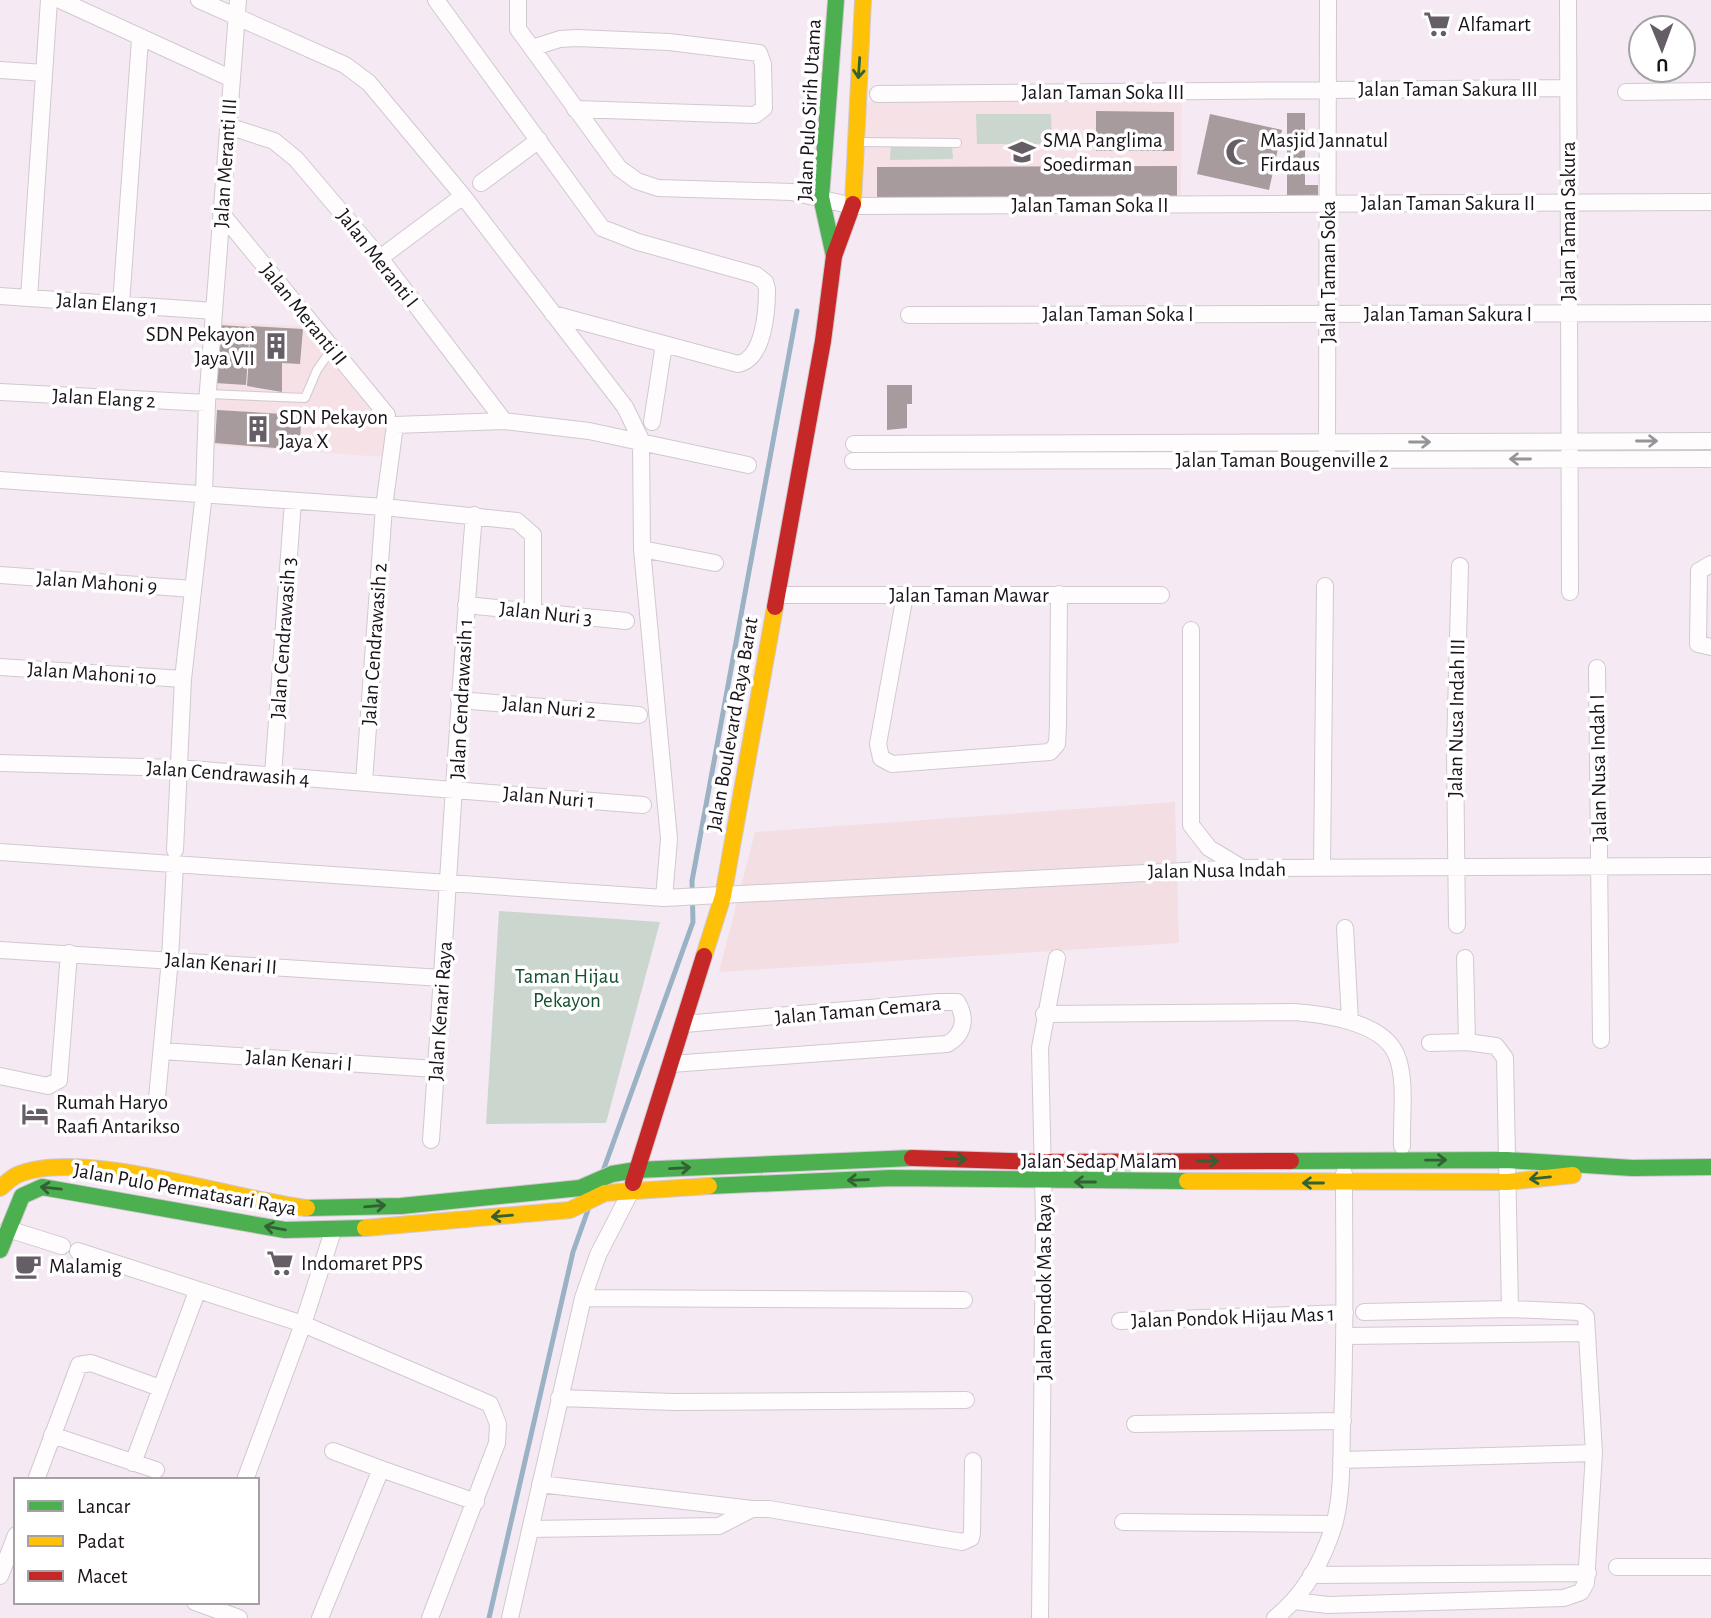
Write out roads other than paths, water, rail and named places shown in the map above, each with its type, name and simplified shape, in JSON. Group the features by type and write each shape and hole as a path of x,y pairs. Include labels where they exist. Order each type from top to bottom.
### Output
{"street":[{"path":"29,298 49,0"},
{"path":"60,0 230,78"},
{"path":"199,0 238,8 362,76 463,196 625,407 641,440 642,549 672,898"},
{"path":"436,0 602,228 638,242 756,275 765,282 767,295 757,351 751,360 730,363 553,314"},
{"name":"Jalan Taman Soka II","path":"518,0 516,21 575,109 619,168 637,181 658,188 710,187 821,197 853,206 1328,204"},
{"name":"Jalan Pulo Sirih Utama","path":"834,256 821,197 836,0"},
{"path":"834,256 853,206 854,142 863,0"},
{"name":"Jalan Taman Soka","path":"1327,460 1328,0"},
{"name":"Jalan Taman Sakura","path":"1567,459 1568,0"},
{"name":"Jalan Meranti III","path":"157,1098 170,959 183,679 204,493 207,398 230,78 238,8"},
{"path":"532,48 567,38 669,42 758,53 764,64 764,108 755,115 575,109"},
{"path":"121,304 141,39"},
{"path":"0,70 44,73"},
{"name":"Jalan Taman Sakura III","path":"1328,90 1568,88"},
{"name":"Jalan Taman Soka III","path":"878,94 1328,90"},
{"path":"1626,92 1711,91"},
{"name":"Jalan Meranti I","path":"228,126 261,135 288,151 380,258 504,421"},
{"path":"481,183 539,140"},
{"path":"380,258 463,196"},
{"name":"Jalan Taman Sakura II","path":"1328,204 1711,202"},
{"name":"Jalan Meranti II","path":"221,213 387,415"},
{"name":"Jalan Boulevard Raya Barat","path":"632,1189 684,1024 715,897 777,595 823,341 834,256"},
{"name":"Jalan Elang 1","path":"0,296 214,311"},
{"name":"Jalan Taman Sakura I","path":"1328,314 1711,313"},
{"name":"Jalan Taman Soka I","path":"909,315 1328,314"},
{"path":"652,422 664,344"},
{"name":"Jalan Elang 2","path":"0,392 207,398"},
{"path":"504,421 589,430 748,465"},
{"name":"Jalan Cendrawasih 2","path":"364,782 384,507 395,425 504,421"},
{"name":"Jalan Taman Bougenville 2","path":"854,444 1711,441"},
{"path":"1567,459 1570,592"},
{"name":"Jalan Taman Bougenville 2","path":"853,461 1711,459"},
{"path":"0,480 384,507 516,521 532,532 533,612"},
{"name":"Jalan Cendrawasih 3","path":"274,775 293,501"},
{"name":"Jalan Cendrawasih 1","path":"449,883 459,700 474,515"},
{"path":"642,549 715,563"},
{"path":"1711,564 1699,571 1698,643 1711,647"},
{"name":"Jalan Nusa Indah III","path":"1457,925 1458,869 1454,800 1460,566"},
{"name":"Jalan Mahoni 9","path":"0,575 193,589"},
{"path":"1322,868 1325,586"},
{"path":"905,595 878,744 881,758 892,764 1050,752 1057,744 1059,594"},
{"name":"Jalan Taman Mawar","path":"777,595 1161,595"},
{"name":"Jalan Nuri 3","path":"466,605 626,621"},
{"path":"1191,630 1188,810 1191,825 1209,848 1242,868"},
{"name":"Jalan Mahoni 10","path":"0,667 183,679"},
{"name":"Jalan Nusa Indah I","path":"1597,668 1601,1040"},
{"name":"Jalan Nuri 2","path":"459,700 639,715"},
{"name":"Jalan Cendrawasih 4","path":"0,763 178,768 456,789"},
{"name":"Jalan Nuri 1","path":"456,789 643,805"},
{"name":"Jalan Nusa Indah","path":"0,852 175,856 449,883 672,898 1242,868 1600,869 1711,866"},
{"name":"Jalan Kenari Raya","path":"430,1140 449,883"},
{"path":"1345,928 1350,1021"},
{"name":"Jalan Kenari II","path":"0,950 442,978"},
{"path":"0,1076 48,1086 59,1080 69,953"},
{"name":"Jalan Pondok Mas Raya","path":"1040,1618 1044,1182 1040,1048 1044,1014 1057,958"},
{"path":"1465,958 1467,1042"},
{"name":"Jalan Taman Cemara","path":"671,1064 947,1044 957,1038 963,1027 962,1011 957,1002 684,1024"},
{"path":"1044,1014 1294,1012 1324,1014 1350,1021 1382,1037 1395,1052 1400,1071 1402,1146"},
{"path":"1430,1043 1467,1042 1496,1046 1503,1052 1510,1309"},
{"name":"Jalan Kenari I","path":"162,1051 436,1069"},
{"name":"Jalan Sedap Malam","path":"580,1188 612,1174 636,1170 890,1157 1043,1161 1507,1160 1632,1168 1711,1167"},
{"path":"1275,1618 1294,1601 1311,1575 1334,1524 1341,1460 1346,1336 1344,1161"},
{"name":"Jalan Pulo Permatasari Raya","path":"0,1188 12,1174 40,1166 122,1173 290,1206 340,1209 580,1188"},
{"name":"Jalan Sedap Malam","path":"570,1210 605,1193 632,1189 891,1178 1044,1182 1508,1182 1632,1168"},
{"name":"Jalan Pulo Permatasari Raya","path":"0,1250 22,1196 32,1188 42,1186 285,1230 333,1231 570,1210"},
{"path":"188,1211 194,1187"},
{"path":"510,1618 583,1298 598,1255 632,1189"},
{"path":"8,1229 62,1246"},
{"path":"246,1478 303,1324 333,1231"},
{"path":"78,1251 197,1292 303,1324 490,1404 496,1415 499,1432 476,1502 430,1618"},
{"path":"133,1463 197,1292"},
{"path":"583,1298 964,1300"},
{"path":"1294,1601 1450,1610 1570,1597 1583,1590 1588,1573 1594,1453 1586,1317 1580,1312 1510,1309 1364,1312"},
{"name":"Jalan Pondok Hijau Mas 1","path":"1120,1321 1345,1313"},
{"path":"1346,1336 1587,1334"},
{"path":"37,1478 79,1365 84,1363 160,1388"},
{"path":"559,1398 674,1402 966,1400"},
{"path":"1135,1424 1343,1421"},
{"path":"52,1435 156,1470"},
{"path":"333,1451 476,1502"},
{"path":"1341,1460 1594,1453"},
{"path":"540,1484 752,1509 962,1542 968,1541 972,1533 973,1461"},
{"path":"320,1618 381,1469"},
{"path":"531,1529 719,1527 752,1509"},
{"path":"1123,1522 1334,1524"},
{"path":"0,1576 12,1536"},
{"path":"1617,1567 1711,1567"},
{"path":"1311,1575 1588,1573"},
{"path":"197,1607 239,1618"}],"lane":[{"path":"854,142 957,143"},
{"path":"207,398 305,398 317,370 332,349"},
{"path":"333,1231 340,1209"}],"waterway":[{"path":"603,1171 693,922 692,881 797,311"},
{"path":"489,1618 573,1252 588,1210"}],"place":[{"name":"Alfamart","path":"1437,24"},
{"name":"SMA Panglima Soedirman","path":"1022,152"},
{"name":"Masjid Jannatul Firdaus","path":"1239,152"},
{"name":"SDN Pekayon Jaya VII","path":"276,346"},
{"name":"SDN Pekayon Jaya X","path":"258,429"},
{"name":"Rumah Haryo Raafi Antarikso","path":"35,1114"},
{"name":"Indomaret PPS","path":"280,1263"},
{"name":"Malamig","path":"28,1266"}],"park label":[{"name":"Taman Hijau Pekayon","path":"567,988"}]}
